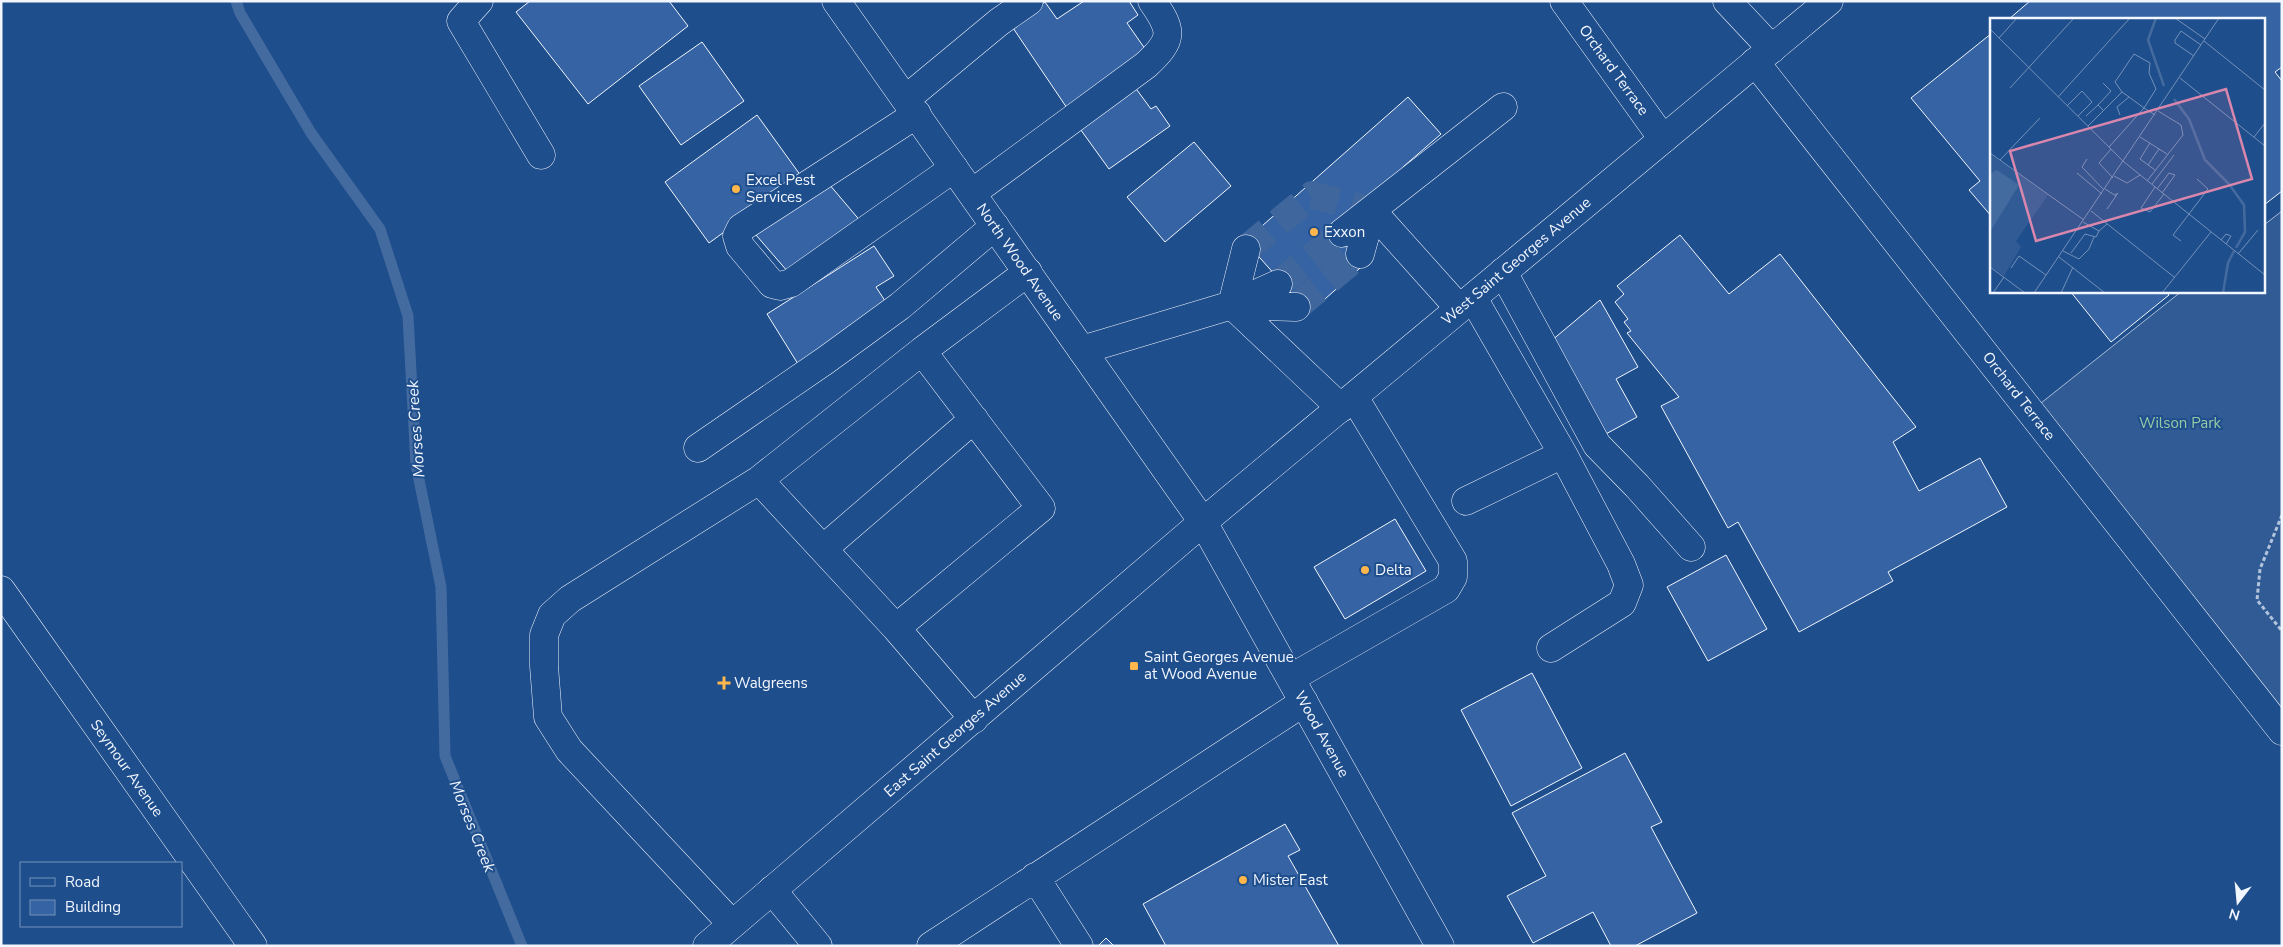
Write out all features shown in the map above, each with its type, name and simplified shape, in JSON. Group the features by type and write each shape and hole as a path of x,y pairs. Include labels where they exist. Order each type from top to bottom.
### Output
{"main road":[{"path":"479,1 461,21 541,155"},
{"name":"North Wood Avenue","path":"836,1 1204,522"},
{"path":"954,168 791,283 780,286 772,284 740,246 738,236 741,228 911,107 999,22 1029,1"},
{"path":"972,193 1146,65 1159,53 1166,40 1168,23 1152,1"},
{"name":"Orchard Terrace","path":"1564,1 1663,139"},
{"name":"Orchard Terrace","path":"1727,1 1763,56 2282,731"},
{"name":"West Saint Georges Avenue","path":"1204,522 1829,1"},
{"path":"1342,233 1368,210 1504,107"},
{"path":"1360,254 1368,210"},
{"path":"1368,210 1466,303 1563,454 1621,564 1629,585 1622,603 1551,648"},
{"path":"698,448 826,360 900,306 995,226"},
{"path":"1232,305 1246,249"},
{"path":"732,924 568,750 548,717 544,666 544,635 552,614 570,599 759,480 922,351 1028,272"},
{"path":"1503,272 1597,445 1638,486 1692,547"},
{"path":"1082,350 1232,305 1278,284"},
{"path":"1232,305 1296,307"},
{"path":"1232,305 1347,402 1453,562 1453,577 1446,589 1291,678"},
{"path":"896,628 1041,508 922,351"},
{"path":"823,549 974,420"},
{"path":"1466,501 1563,454"},
{"path":"759,480 896,628 974,719"},
{"name":"Wood Avenue","path":"1204,522 1440,946"},
{"name":"East Saint Georges Avenue","path":"707,946 1204,522"},
{"name":"Seymour Avenue","path":"1,590 253,946"},
{"path":"931,946 1304,702"},
{"path":"1035,877 1079,946"},
{"path":"772,890 818,946"}],"path":[{"path":"2282,515 2260,569 2257,600 2282,632"}],"shaded area":[{"name":"Wilson Park","path":"2282,211 2282,713 2036,407 2181,292 2266,292 2266,223"}],"building":[{"path":"530,1 669,1 688,26 588,104 516,12"},
{"path":"1084,1 1129,1 1138,15 1127,23 1150,56 1069,111 1011,25 1045,2 1057,19"},
{"path":"2030,1 2282,1 2282,67 2275,72 2282,81 2282,191 2266,203 2266,18 2010,18"},
{"path":"1990,35 1990,215 1969,190 1980,181 1911,98"},
{"path":"702,42 744,101 681,145 639,86"},
{"path":"1134,86 1151,109 1156,106 1170,126 1109,169 1078,126"},
{"path":"1408,97 1441,134 1403,167 1412,176 1345,234 1368,261 1325,299 1315,289 1300,303 1245,241"},
{"path":"757,115 801,176 709,243 665,182"},
{"path":"1194,142 1231,186 1165,242 1127,197"},
{"path":"823,177 862,223 795,280 756,235"},
{"path":"1680,235 1729,294 1780,254 1916,427 1893,442 1919,491 1980,458 2007,507 1888,572 1893,581 1799,632 1738,522 1728,528 1661,406 1679,397 1627,333 1631,331 1624,322 1628,319 1615,302 1624,294 1617,286"},
{"path":"874,246 894,276 876,287 889,307 798,364 767,314"},
{"path":"2071,292 2167,292 2169,295 2111,342"},
{"path":"1600,300 1638,367 1616,379 1637,417 1604,435 1551,341"},
{"path":"1395,519 1426,571 1345,619 1314,567"},
{"path":"1726,555 1767,629 1708,661 1667,587"},
{"path":"1532,673 1582,768 1511,806 1461,710"},
{"path":"1625,753 1662,822 1651,827 1697,913 1635,946 1611,946 1593,912 1533,943 1507,896 1546,876 1512,813"},
{"name":"Mister East","path":"1285,824 1300,850 1288,856 1339,946 1166,946 1143,904"},
{"path":"1106,938 1114,946 1098,946"}],"waterway":[{"name":"Morses Creek","path":"236,1 240,13 311,133 380,229 408,316 416,465 441,587 445,756 522,946"}],"tunnel":[{"path":"1246,249 1312,195 1365,209"},
{"path":"1278,284 1342,233"},
{"path":"1296,307 1360,254"}],"place":[{"name":"Excel Pest Services","path":"736,189"},
{"name":"Exxon","path":"1314,232"},
{"name":"Delta","path":"1365,570"},
{"name":"Saint Georges Avenue at Wood Avenue","path":"1134,666"},
{"name":"Walgreens","path":"724,683"},
{"name":"Mister East","path":"1243,880"}]}
